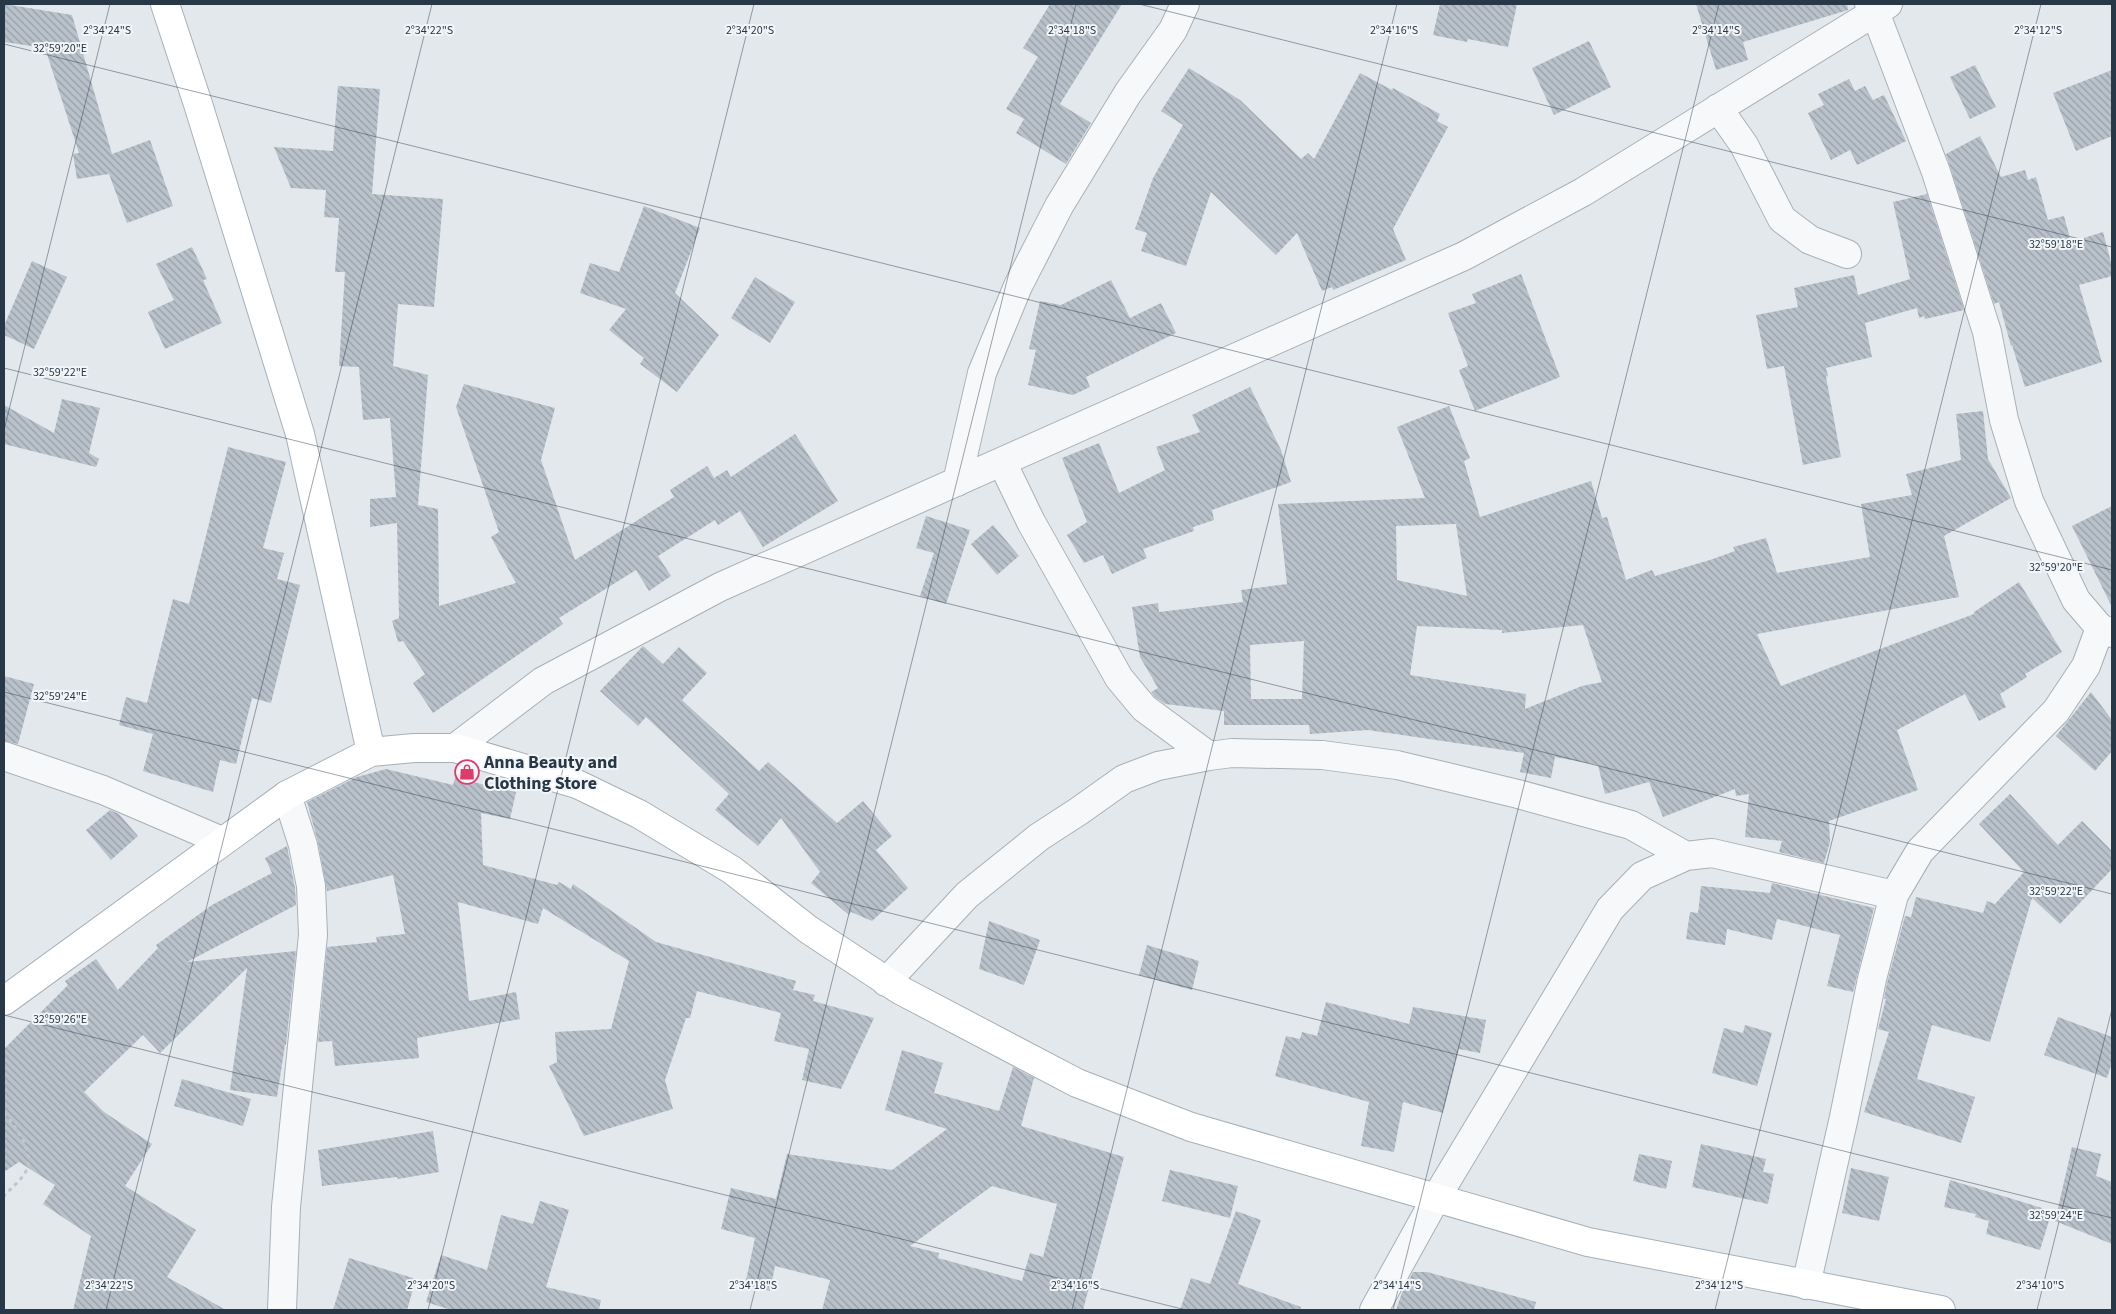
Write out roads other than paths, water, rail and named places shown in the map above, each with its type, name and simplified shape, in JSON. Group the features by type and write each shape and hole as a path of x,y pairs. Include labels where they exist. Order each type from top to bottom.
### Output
{"main road":[{"path":"165,4 300,434 372,752"},
{"path":"4,1000 287,794 372,752 414,748 455,748 577,784 639,814 732,870 808,930 886,982 1077,1083 1191,1126 1588,1242 1941,1310"}],"street":[{"path":"957,482 982,373 1018,286 1059,206 1128,93 1173,30 1185,4"},
{"path":"455,748 543,681 720,587 1464,256 1583,192 1877,6 1936,172 1988,332 2004,420 2030,501 2076,600 2106,631 2086,666 2056,711 1920,852 1894,895 1872,979 1844,1117 1806,1284"},
{"path":"1718,108 1744,145 1782,219 1810,240 1846,254"},
{"path":"1002,462 1031,522 1119,678 1144,708 1209,756"},
{"path":"886,982 967,895 1039,837 1124,779 1158,766 1209,756 1232,754 1322,755 1396,765 1518,794 1631,825 1686,856"},
{"path":"4,756 103,790 222,841"},
{"path":"282,1310 286,1207 312,935 311,886 302,845 287,794"},
{"path":"1374,1310 1436,1198 1610,909 1642,876 1686,856 1712,853 1894,895"}],"place":[{"name":"Anna Beauty and Clothing Store","path":"467,772"}]}
